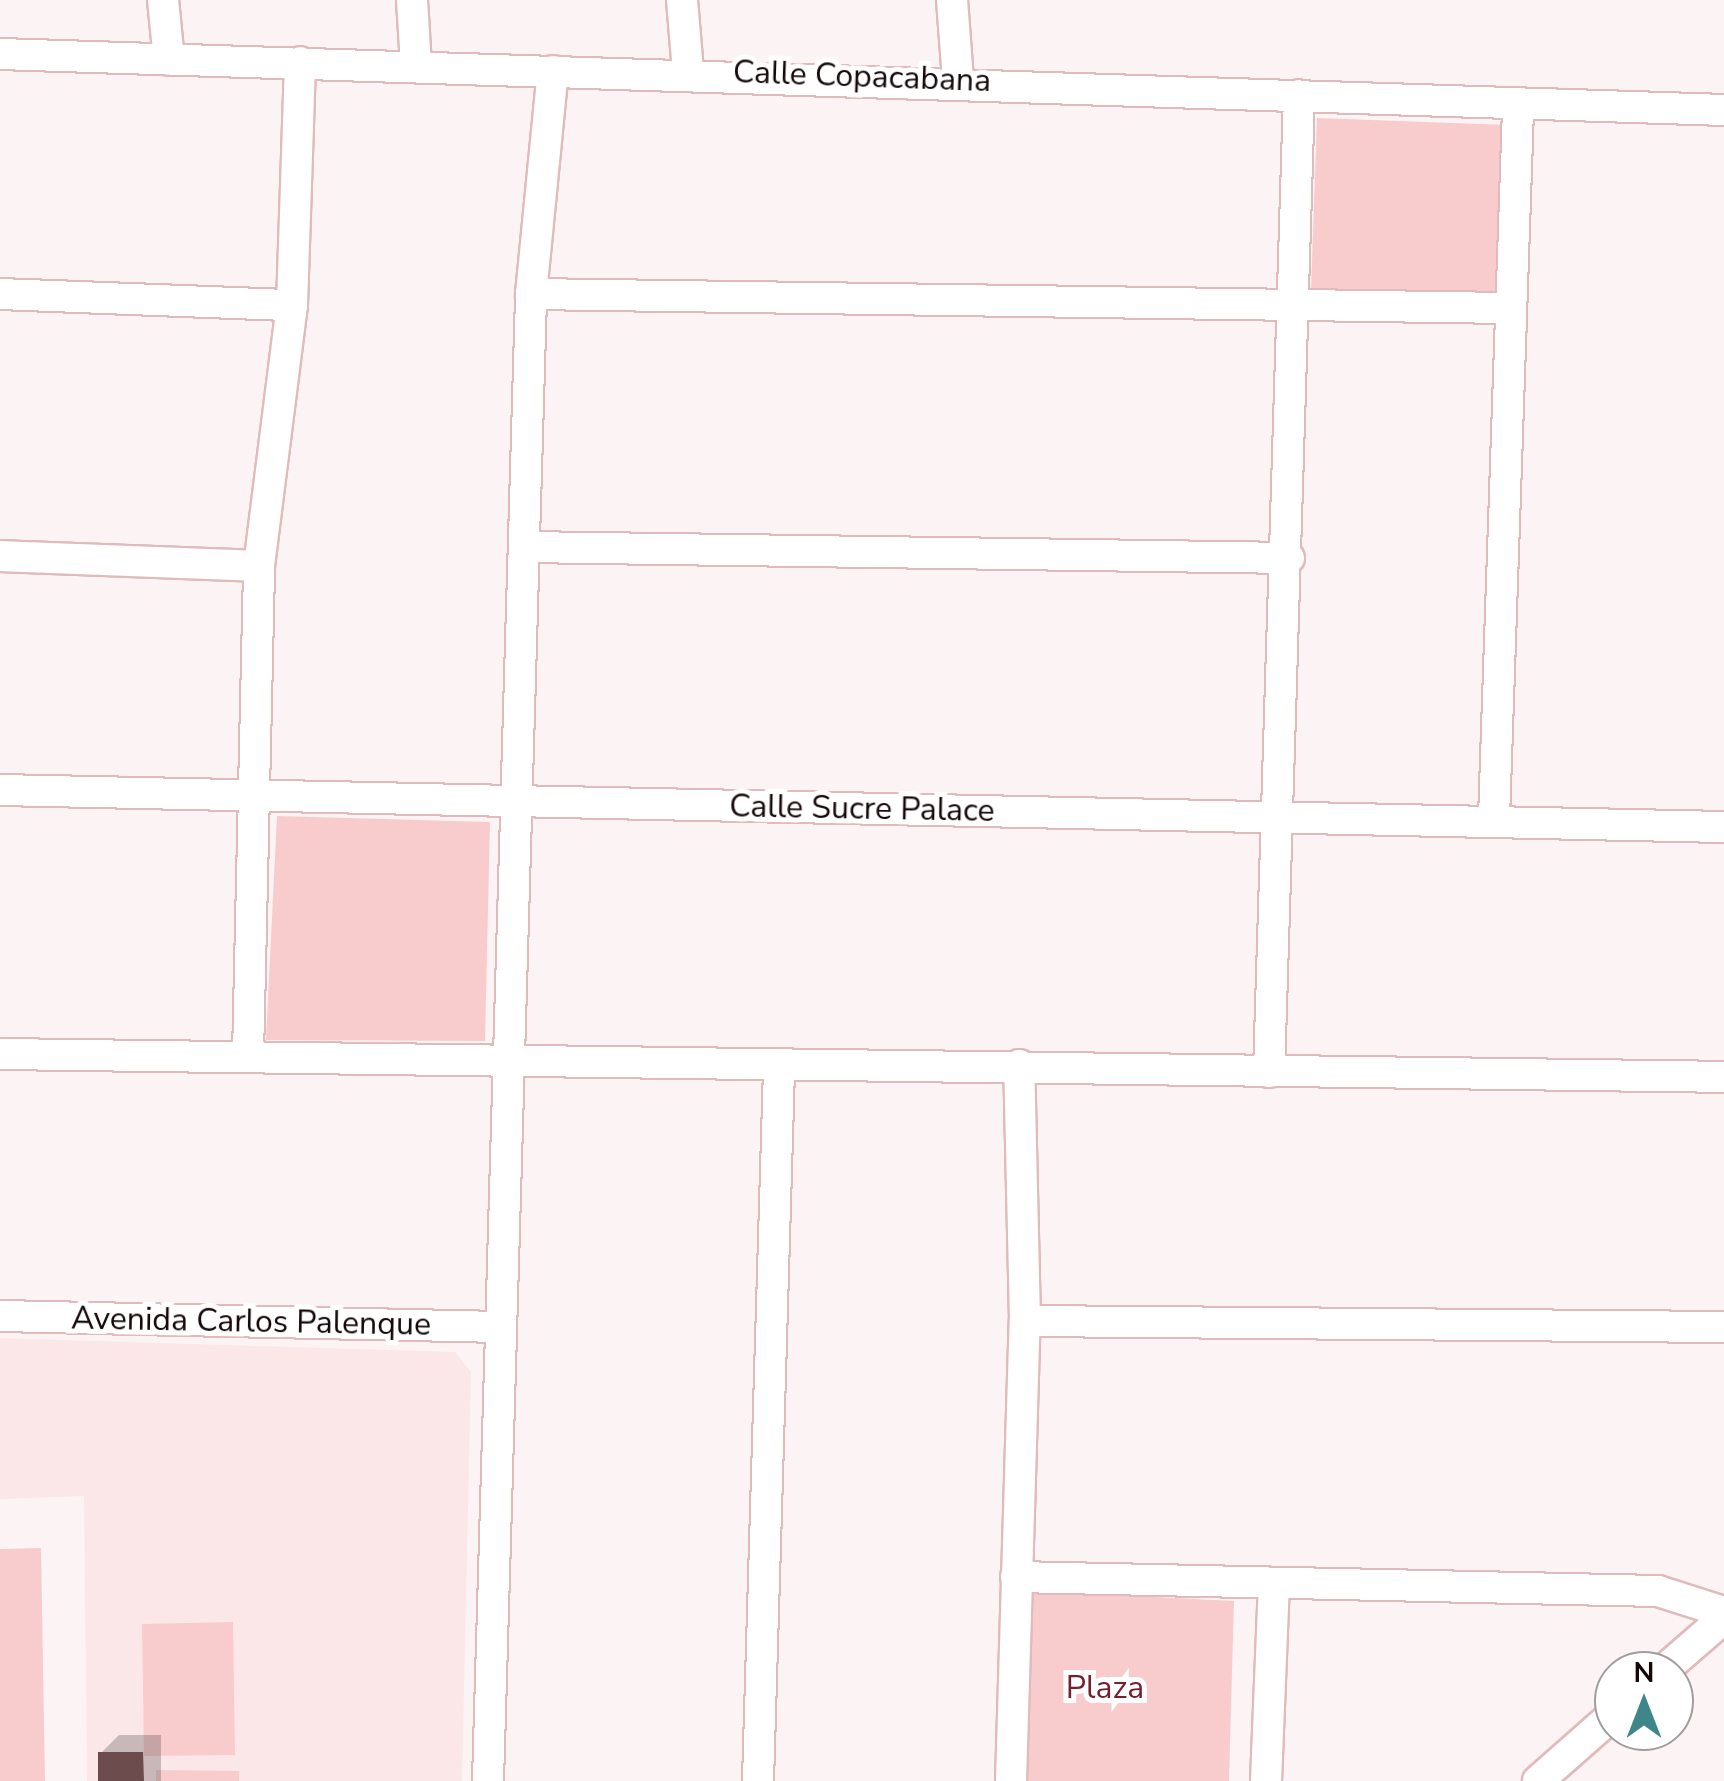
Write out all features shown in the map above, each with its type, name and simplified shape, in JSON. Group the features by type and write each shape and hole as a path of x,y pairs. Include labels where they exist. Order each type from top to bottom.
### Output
{"street":[{"path":"163,0 169,60"},
{"path":"412,0 416,66"},
{"path":"682,0 688,72"},
{"path":"952,0 958,80"},
{"name":"Calle Copacabana","path":"0,54 958,80 1299,94 1518,108 1724,110"},
{"path":"248,1056 258,566 292,305 300,62"},
{"path":"488,1781 531,294 553,71"},
{"path":"1269,1072 1289,558 1299,94"},
{"path":"1494,818 1518,108"},
{"path":"0,294 292,305"},
{"path":"531,294 1510,308"},
{"path":"524,547 1289,558"},
{"path":"0,556 258,566"},
{"name":"Calle Sucre Palace","path":"0,790 1278,819 1494,818 1724,826"},
{"path":"0,1054 509,1061 779,1070 1019,1065 1724,1077"},
{"path":"1011,1781 1025,1321 1019,1065"},
{"path":"758,1781 779,1070"},
{"name":"Avenida Carlos Palenque","path":"0,1316 502,1327"},
{"path":"1025,1321 1724,1326"},
{"path":"1016,1576 1658,1591 1724,1615 1685,1651"},
{"path":"1266,1781 1274,1583"},
{"path":"1538,1781 1594,1732"}],"shaded area":[{"path":"0,1338 455,1352 471,1372 462,1781 87,1781 84,1496 0,1499"}],"green space":[{"path":"1317,118 1507,125 1501,297 1311,290"},
{"path":"277,816 490,822 485,1041 266,1040"},
{"path":"41,1548 45,1781 0,1781 0,1549"},
{"name":"Plaza","path":"1017,1590 1234,1601 1229,1781 1006,1781"},
{"path":"233,1622 235,1755 144,1756 142,1624"},
{"path":"156,1770 239,1771 239,1781 156,1781"}],"building":[{"path":"98,1752 143,1752 144,1781 98,1781"}]}
